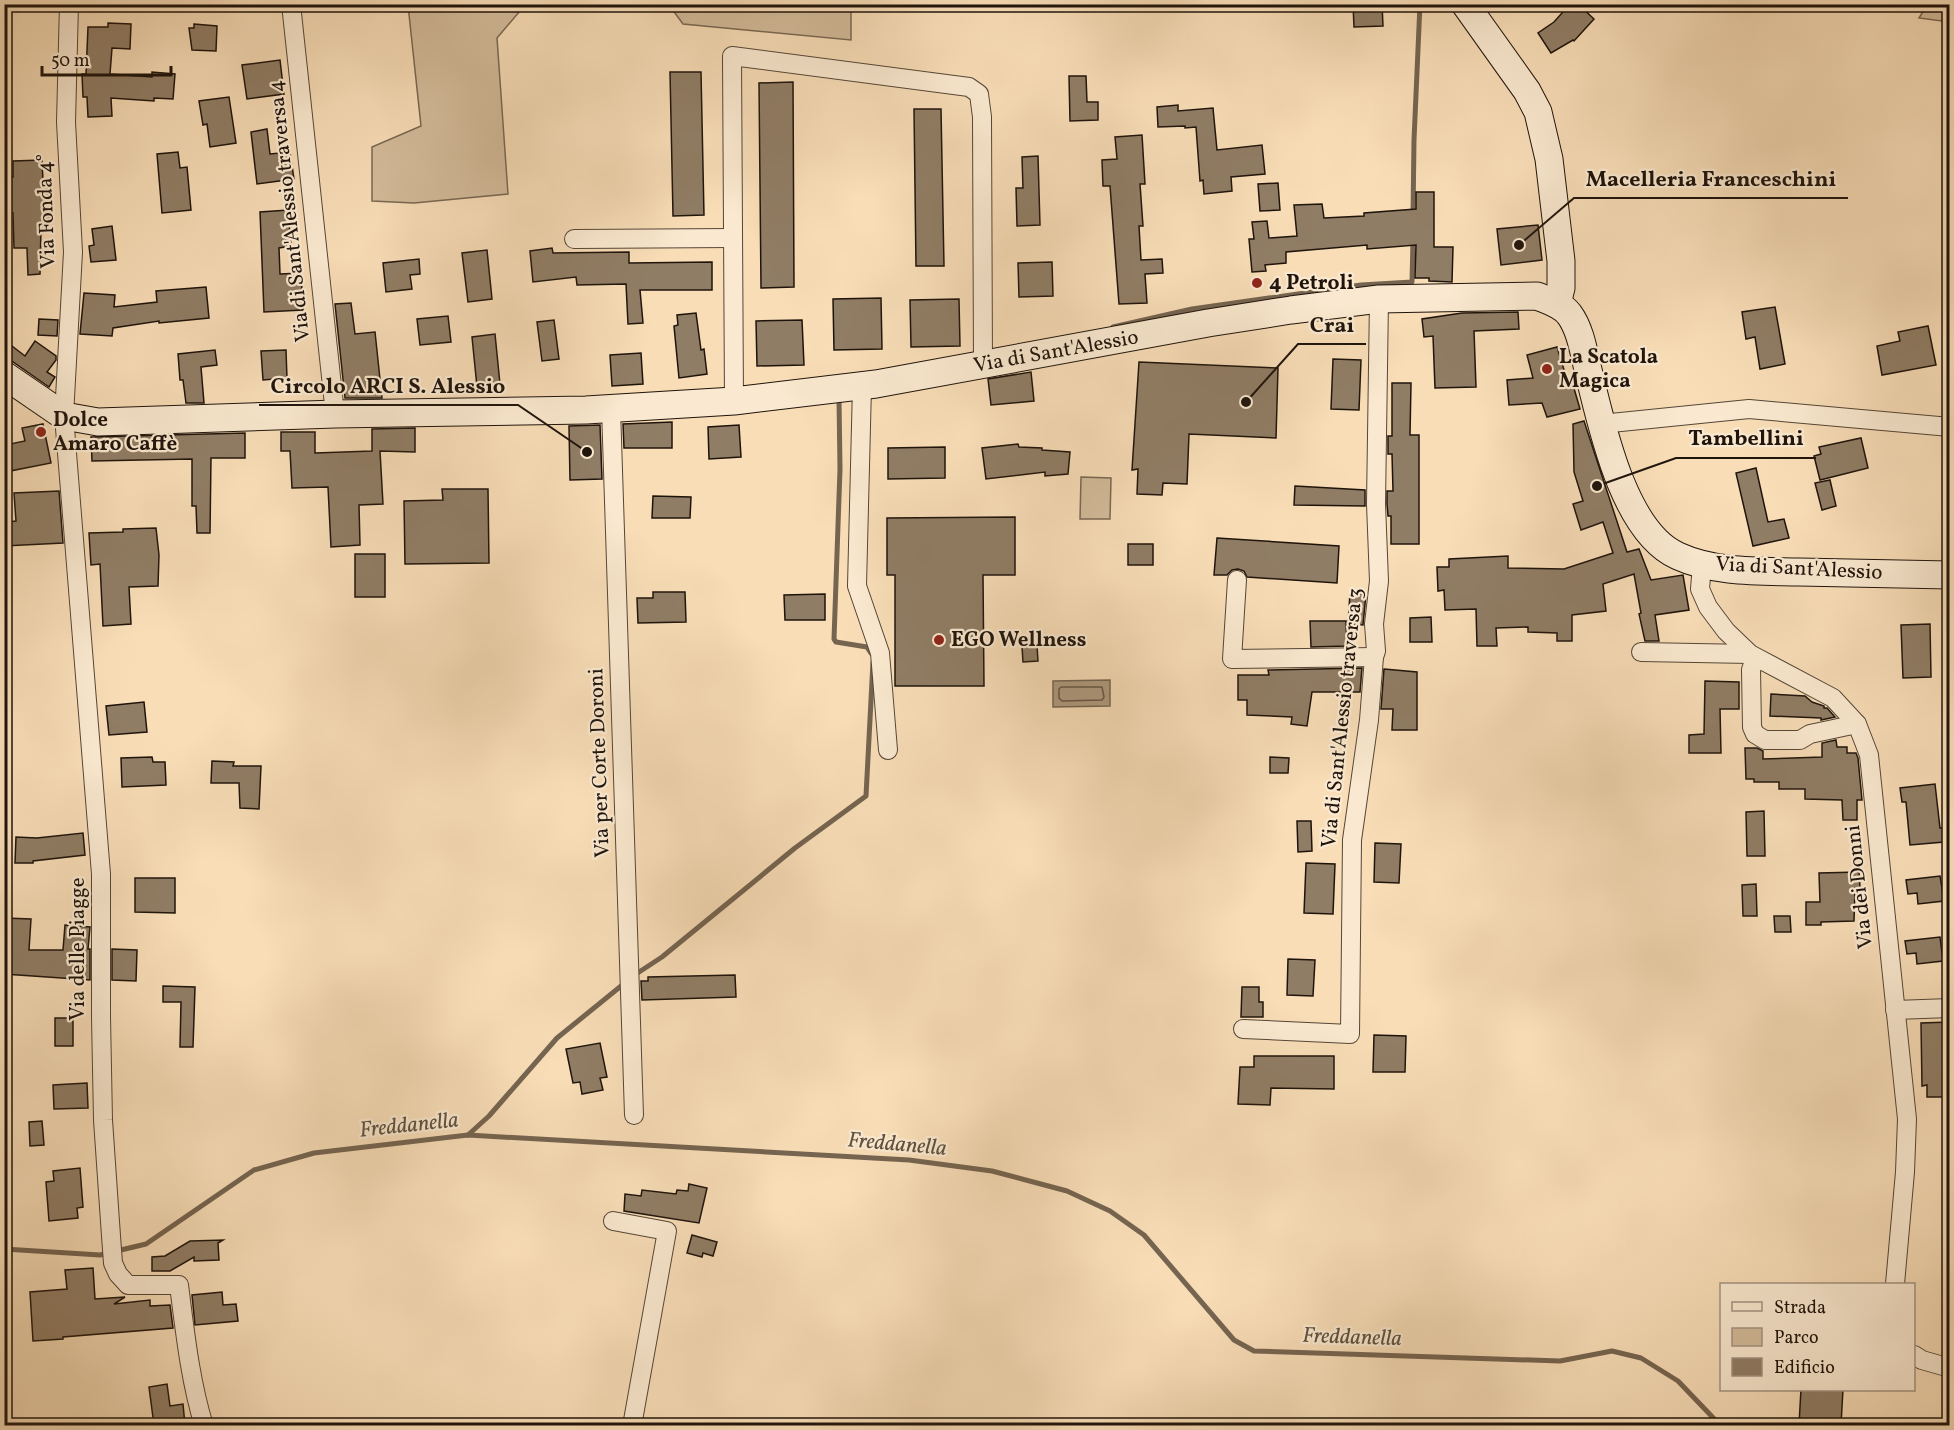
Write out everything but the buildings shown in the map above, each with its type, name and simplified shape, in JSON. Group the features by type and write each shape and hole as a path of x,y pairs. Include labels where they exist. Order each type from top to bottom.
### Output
{"street":[{"name":"Via Fonda 4°","path":"64,416 73,252 66,122 69,4"},
{"name":"Via di Sant'Alessio traversa 4","path":"291,4 335,414"},
{"path":"1465,4 1516,75 1538,112 1549,159 1561,261 1561,288 1557,304"},
{"path":"734,401 732,56 969,87 979,94 982,117 983,358"},
{"path":"574,239 733,238"},
{"name":"Via di Sant'Alessio","path":"4,375 64,416 98,422 335,414 611,409 734,401 862,386 983,358 1379,298 1538,296 1557,304 1568,314 1578,330 1601,424 1629,503 1658,543 1677,556 1702,564 1744,570 1950,575"},
{"name":"Via di Sant'Alessio traversa 3","path":"1243,1029 1350,1034 1352,840 1369,720 1376,651 1374,624 1379,581 1376,504 1379,298"},
{"path":"862,386 857,586 880,652 888,750"},
{"name":"Via per Corte Doroni","path":"611,409 634,1115"},
{"path":"1601,424 1749,410 1950,427"},
{"name":"Via delle Piagge","path":"64,416 101,874 103,1120 113,1263 118,1274 128,1285 179,1285 197,1405 204,1425"},
{"name":"Via dei Donni","path":"1702,564 1700,589 1708,607 1726,631 1753,656 1833,698 1857,724 1869,755 1907,1119 1905,1172 1894,1283"},
{"path":"1237,580 1232,659 1374,657"},
{"path":"1641,652 1753,656 1751,670 1752,727 1755,734 1765,740 1800,740 1810,734 1857,724"},
{"path":"1895,1010 1950,1008"},
{"path":"613,1221 667,1231 632,1425"},
{"path":"1915,1356 1950,1368"}],"green space":[{"path":"408,5 525,5 497,38 508,194 414,203 372,201 372,147 421,126"},
{"path":"669,5 851,5 851,40 683,24"},
{"path":"1927,5 1949,5 1949,22 1919,18"},
{"path":"1081,477 1111,478 1110,519 1080,519"}],"water":[{"path":"1110,680 1110,706 1053,707 1053,681"}],"waterway":[{"path":"1413,216 1420,4"},
{"path":"1113,327 1192,309 1361,285 1412,282 1413,240"},
{"path":"839,399 840,469 834,639 836,642 867,647 871,653"},
{"path":"633,976 662,957 795,848 866,796 873,662"},
{"path":"468,1135 489,1116 557,1038 626,982"},
{"name":"Freddanella","path":"4,1249 100,1255 146,1244 254,1170 314,1153 468,1135 909,1160 992,1171 1067,1191 1110,1211 1144,1235 1234,1340 1254,1351 1560,1361 1612,1351 1641,1358 1678,1381 1721,1426"}],"place":[{"name":"Macelleria Franceschini","path":"1519,245"},
{"name":"4 Petroli","path":"1257,283"},
{"name":"La Scatola Magica","path":"1547,369"},
{"name":"Crai","path":"1246,402"},
{"name":"Dolce Amaro Caffè","path":"41,432"},
{"name":"Circolo ARCI S. Alessio","path":"587,452"},
{"name":"Tambellini","path":"1597,486"},
{"name":"EGO Wellness","path":"939,640"}]}
